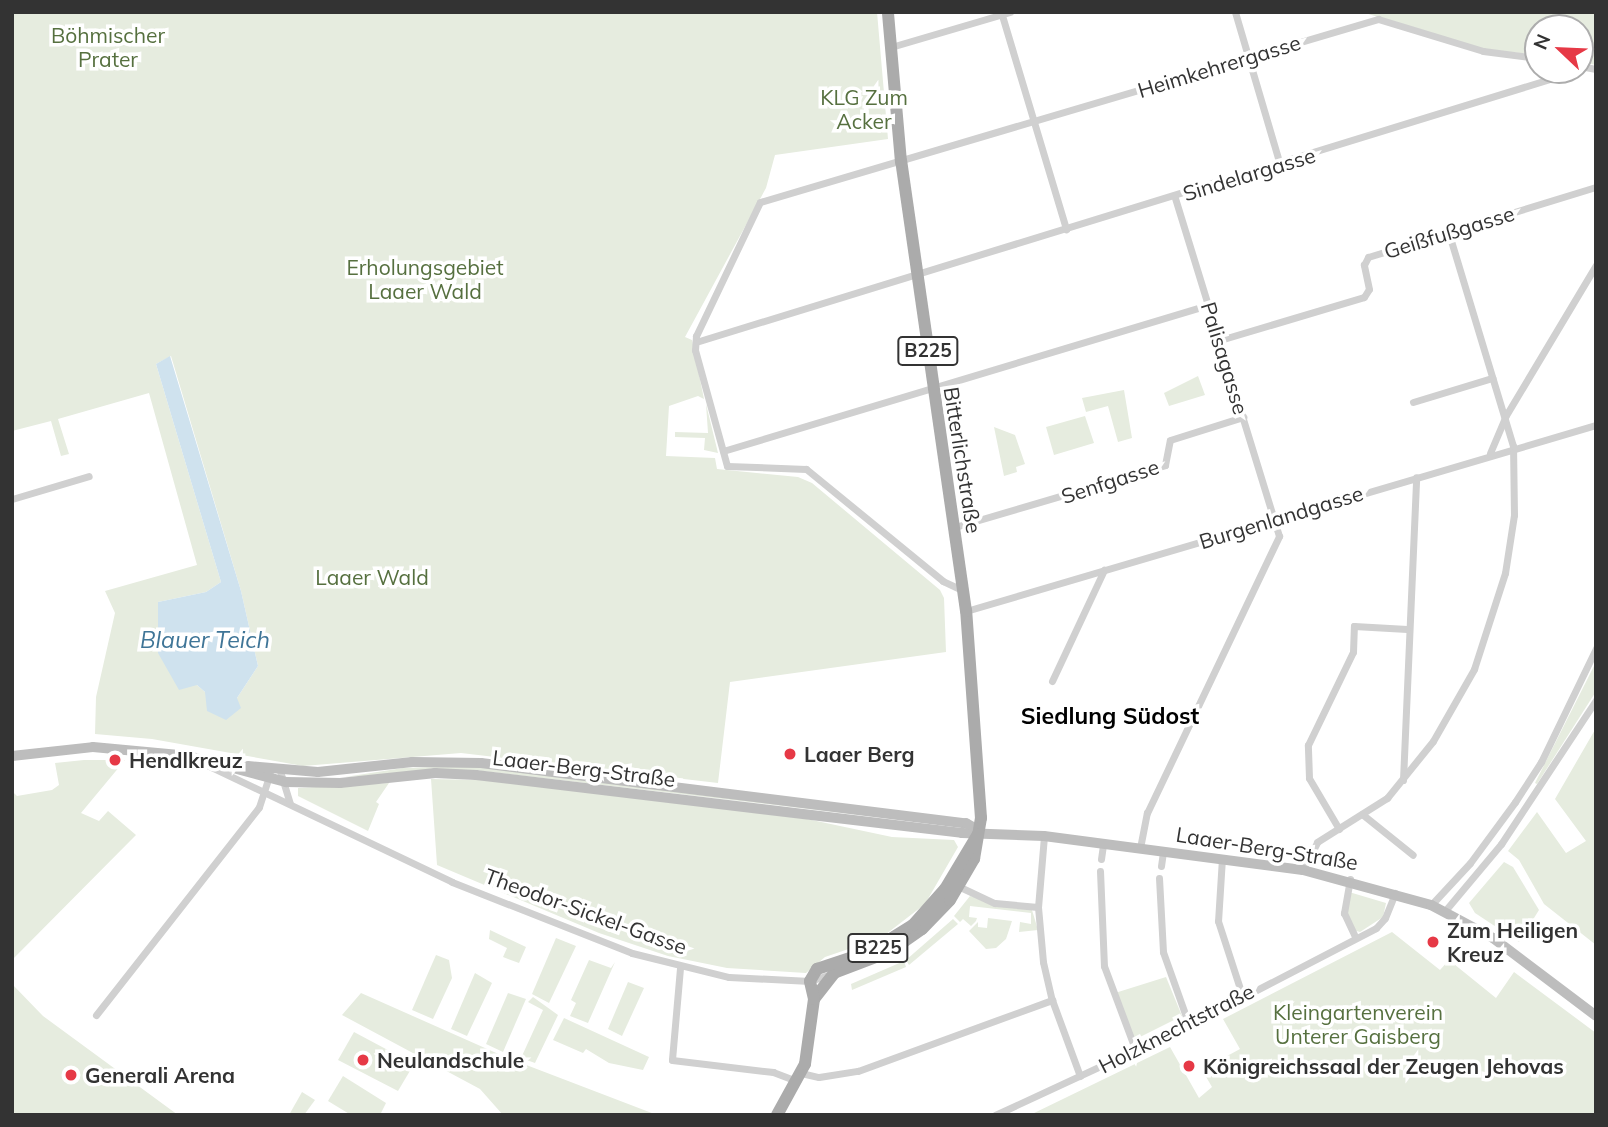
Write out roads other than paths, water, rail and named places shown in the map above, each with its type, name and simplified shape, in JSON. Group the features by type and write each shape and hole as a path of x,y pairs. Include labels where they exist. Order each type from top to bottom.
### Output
{"main road":[{"name":"Bitterlichstraße","path":"888,12 901,162 919,274 929,390 955,527 966,611 980,831"},
{"name":"Laaer-Berg-Straße","path":"12,756 93,747 186,755 273,773 471,762 966,823 980,831"},
{"name":"Laaer-Berg-Straße","path":"273,773 286,782 465,774 962,833 980,831 1044,836 1303,870 1350,879 1431,905 1493,939 1596,1016"},
{"name":"B225","path":"814,999 834,973 875,960 907,941 960,887 974,859 980,831"},
{"name":"B225","path":"777,1115 799,1077 814,999 810,981 825,963 871,951 913,925 945,889 980,831"}],"street":[{"path":"1236,12 1280,164"},
{"path":"891,47 1005,13 1066,229"},
{"name":"Heimkehrergasse","path":"696,342 760,202 1378,19 1483,51 1524,56"},
{"name":"Sindelargasse","path":"696,342 1175,197 1533,84"},
{"name":"Geißfußgasse","path":"1220,340 1364,297 1370,289 1366,258 1596,187"},
{"name":"Palisagasse","path":"1140,848 1147,813 1279,541 1175,197"},
{"path":"1303,870 1311,848 1362,814 1403,780 1450,715 1490,630 1506,573 1514,515 1513,446 1449,233"},
{"path":"1490,453 1505,417 1596,265"},
{"path":"723,452 1208,305"},
{"path":"696,342 727,466 806,468 943,581 962,590"},
{"path":"1413,402 1492,378"},
{"name":"Senfgasse","path":"955,527 1165,465 1170,440 1243,417"},
{"name":"Burgenlandgasse","path":"966,611 1513,446 1596,425"},
{"path":"12,499 89,477"},
{"path":"1403,780 1407,629 1416,477"},
{"path":"1052,681 1104,570"},
{"path":"1339,829 1309,778 1308,745 1353,652 1354,626 1407,629"},
{"path":"1431,905 1488,841 1522,792 1596,648"},
{"path":"1444,912 1516,823 1596,700"},
{"name":"Theodor-Sickel-Gasse","path":"186,755 524,913 680,968 729,977 810,981"},
{"path":"96,1015 266,793 273,773"},
{"path":"286,782 291,804"},
{"path":"1362,814 1413,855"},
{"path":"1044,836 1038,907 1052,1000 1080,1076"},
{"path":"1101,859 1103,844"},
{"path":"1161,866 1163,851"},
{"path":"1222,858 1218,920 1242,995"},
{"path":"1100,871 1104,966 1135,1049"},
{"path":"1159,878 1164,952 1189,1024"},
{"path":"1350,879 1343,913 1355,937"},
{"path":"960,887 995,903 1038,907"},
{"name":"Holzknechtstraße","path":"995,1115 1189,1024 1355,937 1383,921 1395,892"},
{"path":"680,968 671,1060 799,1077 858,1071 1052,1000"},
{"path":"810,981 834,973"}],"water":[{"name":"Blauer Teich","path":"170,356 241,591 258,666 237,698 241,708 226,720 207,711 205,692 197,685 179,690 158,653 158,602 206,592 221,582 156,364"}],"place":[{"name":"Laaer Berg","path":"790,754"},
{"name":"Hendlkreuz","path":"115,760"},
{"name":"Zum Heiligen Kreuz","path":"1433,942"},
{"name":"Neulandschule","path":"363,1060"},
{"name":"Königreichssaal der Zeugen Jehovas","path":"1189,1066"},
{"name":"Generali Arena","path":"71,1075"}],"district":[{"name":"Siedlung Südost","path":"1110,716"}],"park label":[{"name":"Böhmischer Prater","path":"108,47"},
{"name":"KLG Zum Acker","path":"864,109"},
{"name":"Erholungsgebiet Laaer Wald","path":"425,279"},
{"name":"Laaer Wald","path":"372,577"},
{"name":"Kleingartenverein Unterer Gaisberg","path":"1358,1024"}]}
